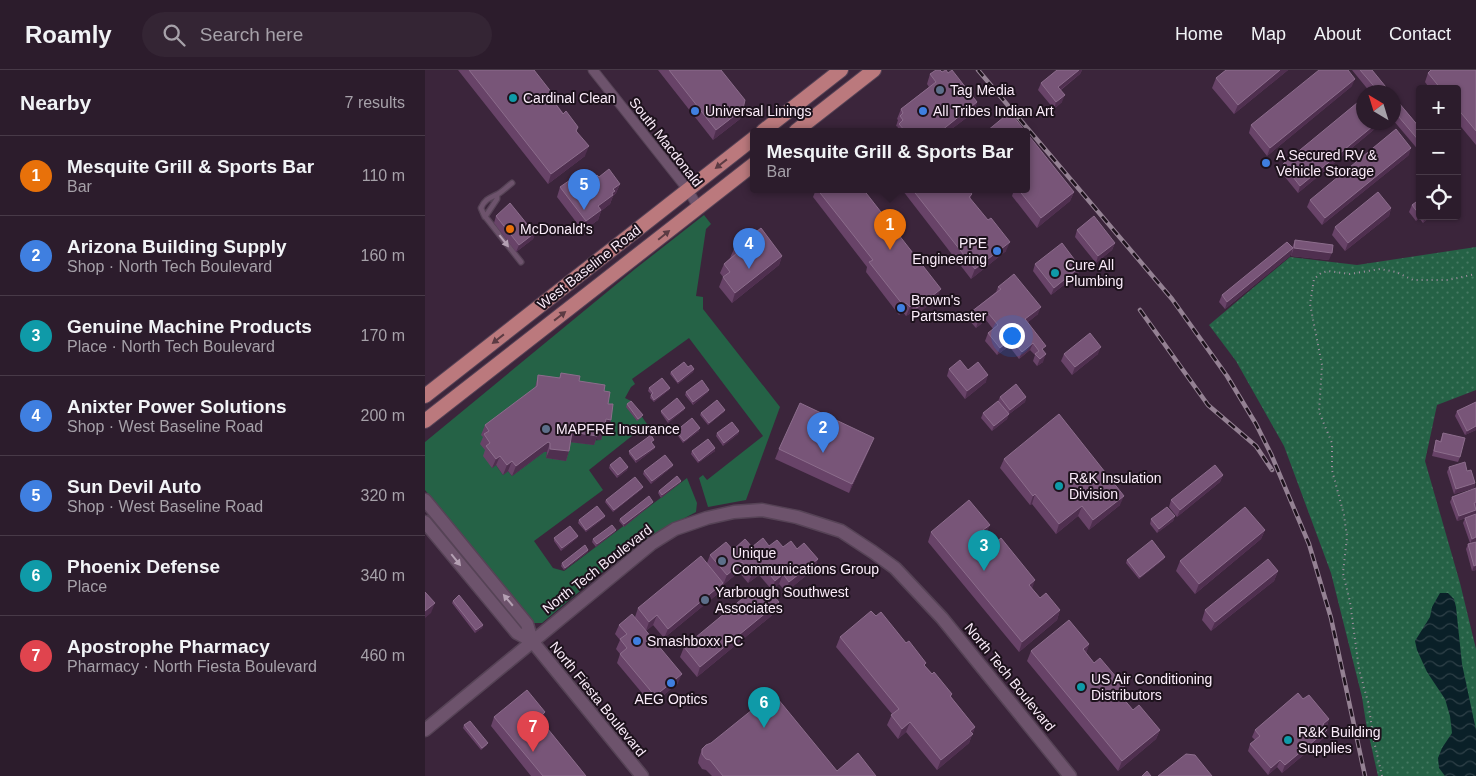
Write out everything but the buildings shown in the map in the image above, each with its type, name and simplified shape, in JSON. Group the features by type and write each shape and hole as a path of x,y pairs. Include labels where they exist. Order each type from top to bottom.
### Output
{"main road":[{"path":"800,128 874,70"},
{"path":"767,128 839,72 849,90"},
{"name":"West Baseline Road","path":"425,396 750,141"},
{"name":"West Baseline Road","path":"425,421 750,167"},
{"path":"451,401 483,365 514,340 517,333 516,324"}],"street":[{"name":"South Macdonald","path":"593,70 688,190 698,207"},
{"name":"North Fiesta Boulevard","path":"425,500 527,624 532,641"},
{"name":"North Tech Boulevard","path":"425,730 651,544 675,529 707,518 735,512 762,510 797,517 841,531 895,568 942,618 1070,776"},
{"name":"North Fiesta Boulevard","path":"425,522 517,633 532,641 642,776"},
{"path":"468,575 477,563"}],"lane":[{"path":"512,183 497,195 492,195 482,204 482,212 521,262"},
{"path":"485,217 497,195"}],"path":[{"path":"1382,776 1368,702 1359,669 1343,573 1347,537 1344,515 1332,470 1332,443 1319,412 1322,365 1310,304 1314,279 1321,273 1328,271 1350,274 1380,269 1396,272 1413,280 1448,280 1476,274"}],"green space":[{"path":"704,215 711,224 706,229 696,296 703,297 703,309 780,407 746,500 708,507 699,478 703,475 707,480 763,436 689,338 632,379 635,384 631,387 625,398 631,401 647,424 589,470 603,490 534,541 553,568 564,571 687,478 697,503 696,512 636,544 542,623 533,623 425,490 425,442 635,269","holes":["533,396 602,428 601,440 569,442 546,458 547,452 544,452 512,476 508,471 503,475 496,465 492,468 487,453 485,440"]},
{"path":"1476,247 1476,390 1437,405 1425,461 1460,583 1476,649 1476,776 1378,776 1362,697 1331,573 1284,446 1236,361 1209,325 1290,257 1357,265"}],"water":[{"path":"1440,593 1448,593 1454,599 1456,607 1462,664 1476,730 1476,776 1445,776 1439,768 1438,758 1452,733 1450,716 1445,699 1427,672 1415,641 1430,617 1432,607"}],"railway":[{"path":"978,70 1027,128"},
{"path":"1030,131 1172,299 1227,376 1256,424 1271,454 1309,544 1331,618 1365,776"},
{"path":"1140,310 1208,405 1256,446 1272,470"}],"place":[{"name":"Tag Media","path":"940,90"},
{"name":"Cardinal Clean","path":"513,98"},
{"name":"Universal Linings","path":"695,111"},
{"name":"All Tribes Indian Art","path":"923,111"},
{"name":"A Secured RV & Vehicle Storage","path":"1266,163"},
{"name":"Sun Devil Auto","path":"584,210"},
{"name":"McDonald's","path":"510,229"},
{"name":"Mesquite Grill & Sports Bar","path":"890,250"},
{"name":"PPE Engineering","path":"997,251"},
{"name":"Anixter Power Solutions","path":"749,269"},
{"name":"Cure All Plumbing","path":"1055,273"},
{"name":"Brown's Partsmaster","path":"901,308"},
{"name":"MAPFRE Insurance","path":"546,429"},
{"name":"Arizona Building Supply","path":"823,453"},
{"name":"R&K Insulation Division","path":"1059,486"},
{"name":"Unique Communications Group","path":"722,561"},
{"name":"Genuine Machine Products","path":"984,571"},
{"name":"Yarbrough Southwest Associates","path":"705,600"},
{"name":"Smashboxx PC","path":"637,641"},
{"name":"AEG Optics","path":"671,683"},
{"name":"US Air Conditioning Distributors","path":"1081,687"},
{"name":"Phoenix Defense","path":"764,728"},
{"name":"R&K Building Supplies","path":"1288,740"},
{"name":"Apostrophe Pharmacy","path":"533,752"}]}
